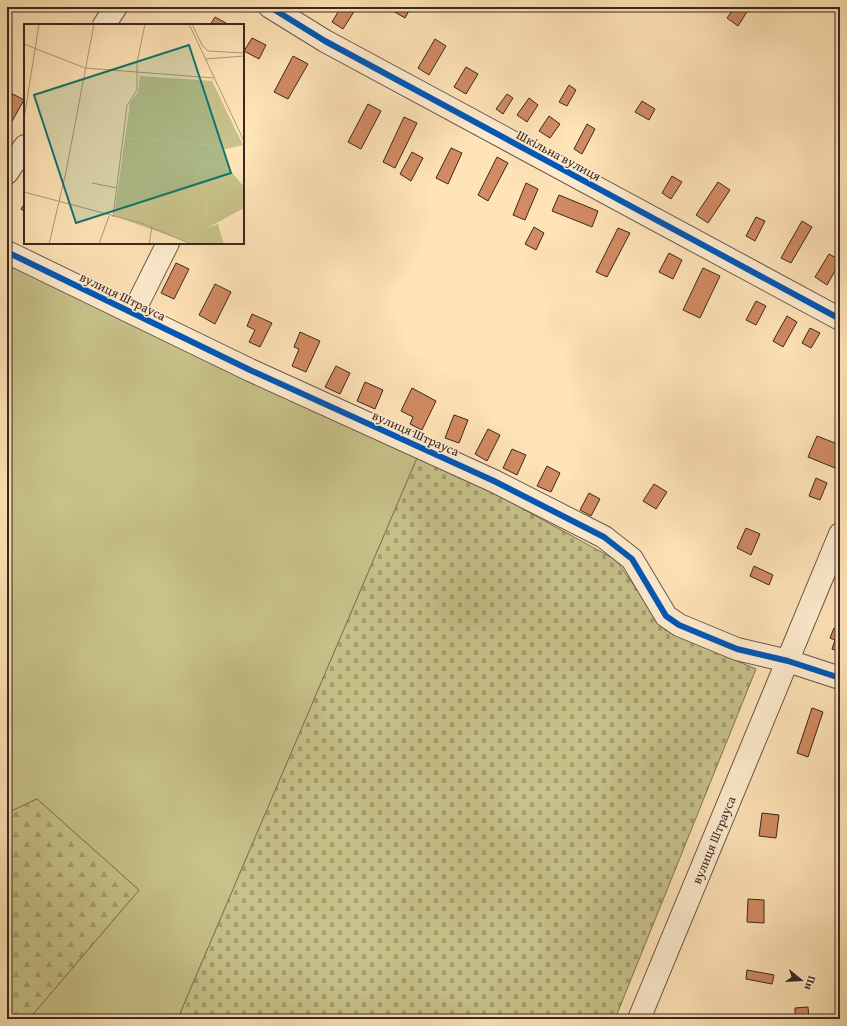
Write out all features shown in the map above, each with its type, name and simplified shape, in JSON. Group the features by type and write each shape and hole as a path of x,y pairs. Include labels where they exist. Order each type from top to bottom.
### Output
{"street":[{"path":"105,24 116,7"},
{"name":"Шкільна вулиця","path":"270,7 325,41 840,320"},
{"path":"7,174 24,148"},
{"path":"133,313 168,244"},
{"name":"вулиця Штрауса","path":"7,252 257,373 494,481 604,537 632,558 666,616 679,625 737,649 788,661"},
{"name":"вулиця Штрауса","path":"639,1019 840,534"},
{"path":"788,661 840,678"}],"green space":[{"path":"7,261 417,458 179,1016 29,1019 139,890 37,799 7,813"},
{"path":"417,458 490,491 616,560 665,630 756,669 615,1019 156,1019 156,1017 179,1016"},
{"path":"37,799 139,890 29,1019 7,1019 7,813"}],"building":[{"path":"341,7 357,7 343,29 332,22"},
{"path":"395,7 411,7 405,18 393,11"},
{"path":"735,7 750,7 738,26 727,18"},
{"path":"215,17 226,23 226,24 211,24"},
{"path":"252,38 266,45 259,59 244,51"},
{"path":"435,39 446,46 429,75 418,68"},
{"path":"293,56 308,64 288,99 274,92"},
{"path":"466,67 478,74 466,94 454,87"},
{"path":"569,85 576,90 567,106 559,102"},
{"path":"13,94 24,100 11,123 7,121 7,105"},
{"path":"507,94 513,98 503,114 496,109"},
{"path":"529,98 538,105 527,122 517,115"},
{"path":"642,101 655,109 649,120 635,112"},
{"path":"368,104 381,111 361,149 348,142"},
{"path":"549,116 560,124 550,138 539,131"},
{"path":"404,117 417,123 395,168 383,162"},
{"path":"587,124 595,129 582,154 574,149"},
{"path":"451,148 462,153 448,184 436,178"},
{"path":"412,152 423,158 411,181 400,174"},
{"path":"497,157 508,163 488,201 478,195"},
{"path":"672,176 682,182 671,199 662,193"},
{"path":"718,182 730,190 708,223 696,215"},
{"path":"526,183 538,189 525,220 513,215"},
{"path":"559,195 598,211 592,227 552,211"},
{"path":"24,204 24,211 21,209"},
{"path":"756,217 765,221 755,241 746,236"},
{"path":"802,221 812,227 791,263 781,258"},
{"path":"534,227 544,233 536,250 525,244"},
{"path":"618,228 630,233 607,277 596,272"},
{"path":"669,253 682,260 673,279 659,272"},
{"path":"829,254 840,260 840,262 827,285 815,277"},
{"path":"176,263 189,269 174,299 161,293"},
{"path":"703,268 720,276 700,318 683,310"},
{"path":"215,284 231,292 215,324 199,315"},
{"path":"756,301 766,306 756,325 746,320"},
{"path":"252,314 272,323 260,347 249,342 255,330 247,326"},
{"path":"787,316 797,322 783,347 773,341"},
{"path":"810,328 820,333 811,348 802,343"},
{"path":"300,332 320,341 306,372 292,366 299,349 294,347"},
{"path":"336,366 350,373 340,394 325,387"},
{"path":"365,382 383,390 375,409 357,401"},
{"path":"412,388 436,401 422,430 410,424 413,417 401,411"},
{"path":"454,415 468,420 459,443 445,438"},
{"path":"488,429 500,435 487,461 475,454"},
{"path":"817,436 840,445 840,456 835,468 808,457"},
{"path":"512,449 526,455 517,475 503,468"},
{"path":"547,466 560,473 551,492 537,486"},
{"path":"816,478 827,483 820,500 809,496"},
{"path":"654,484 667,492 656,509 643,501"},
{"path":"589,493 600,499 591,516 580,510"},
{"path":"746,528 760,534 751,555 737,548"},
{"path":"754,566 773,575 769,585 750,576"},
{"path":"840,625 840,652 832,649 835,640 830,638 834,628 839,629"},
{"path":"812,708 823,712 808,757 797,753"},
{"path":"762,813 779,815 776,838 759,836"},
{"path":"748,899 764,900 764,923 747,922"},
{"path":"747,970 774,975 772,984 746,979"},
{"path":"808,1007 809,1019 795,1019 795,1008"}],"cycle path":[{"path":"270,7 325,41 840,319"},
{"path":"7,252 250,370 494,481 604,537 632,559 666,616 679,625 737,649 788,661 840,678"}]}
